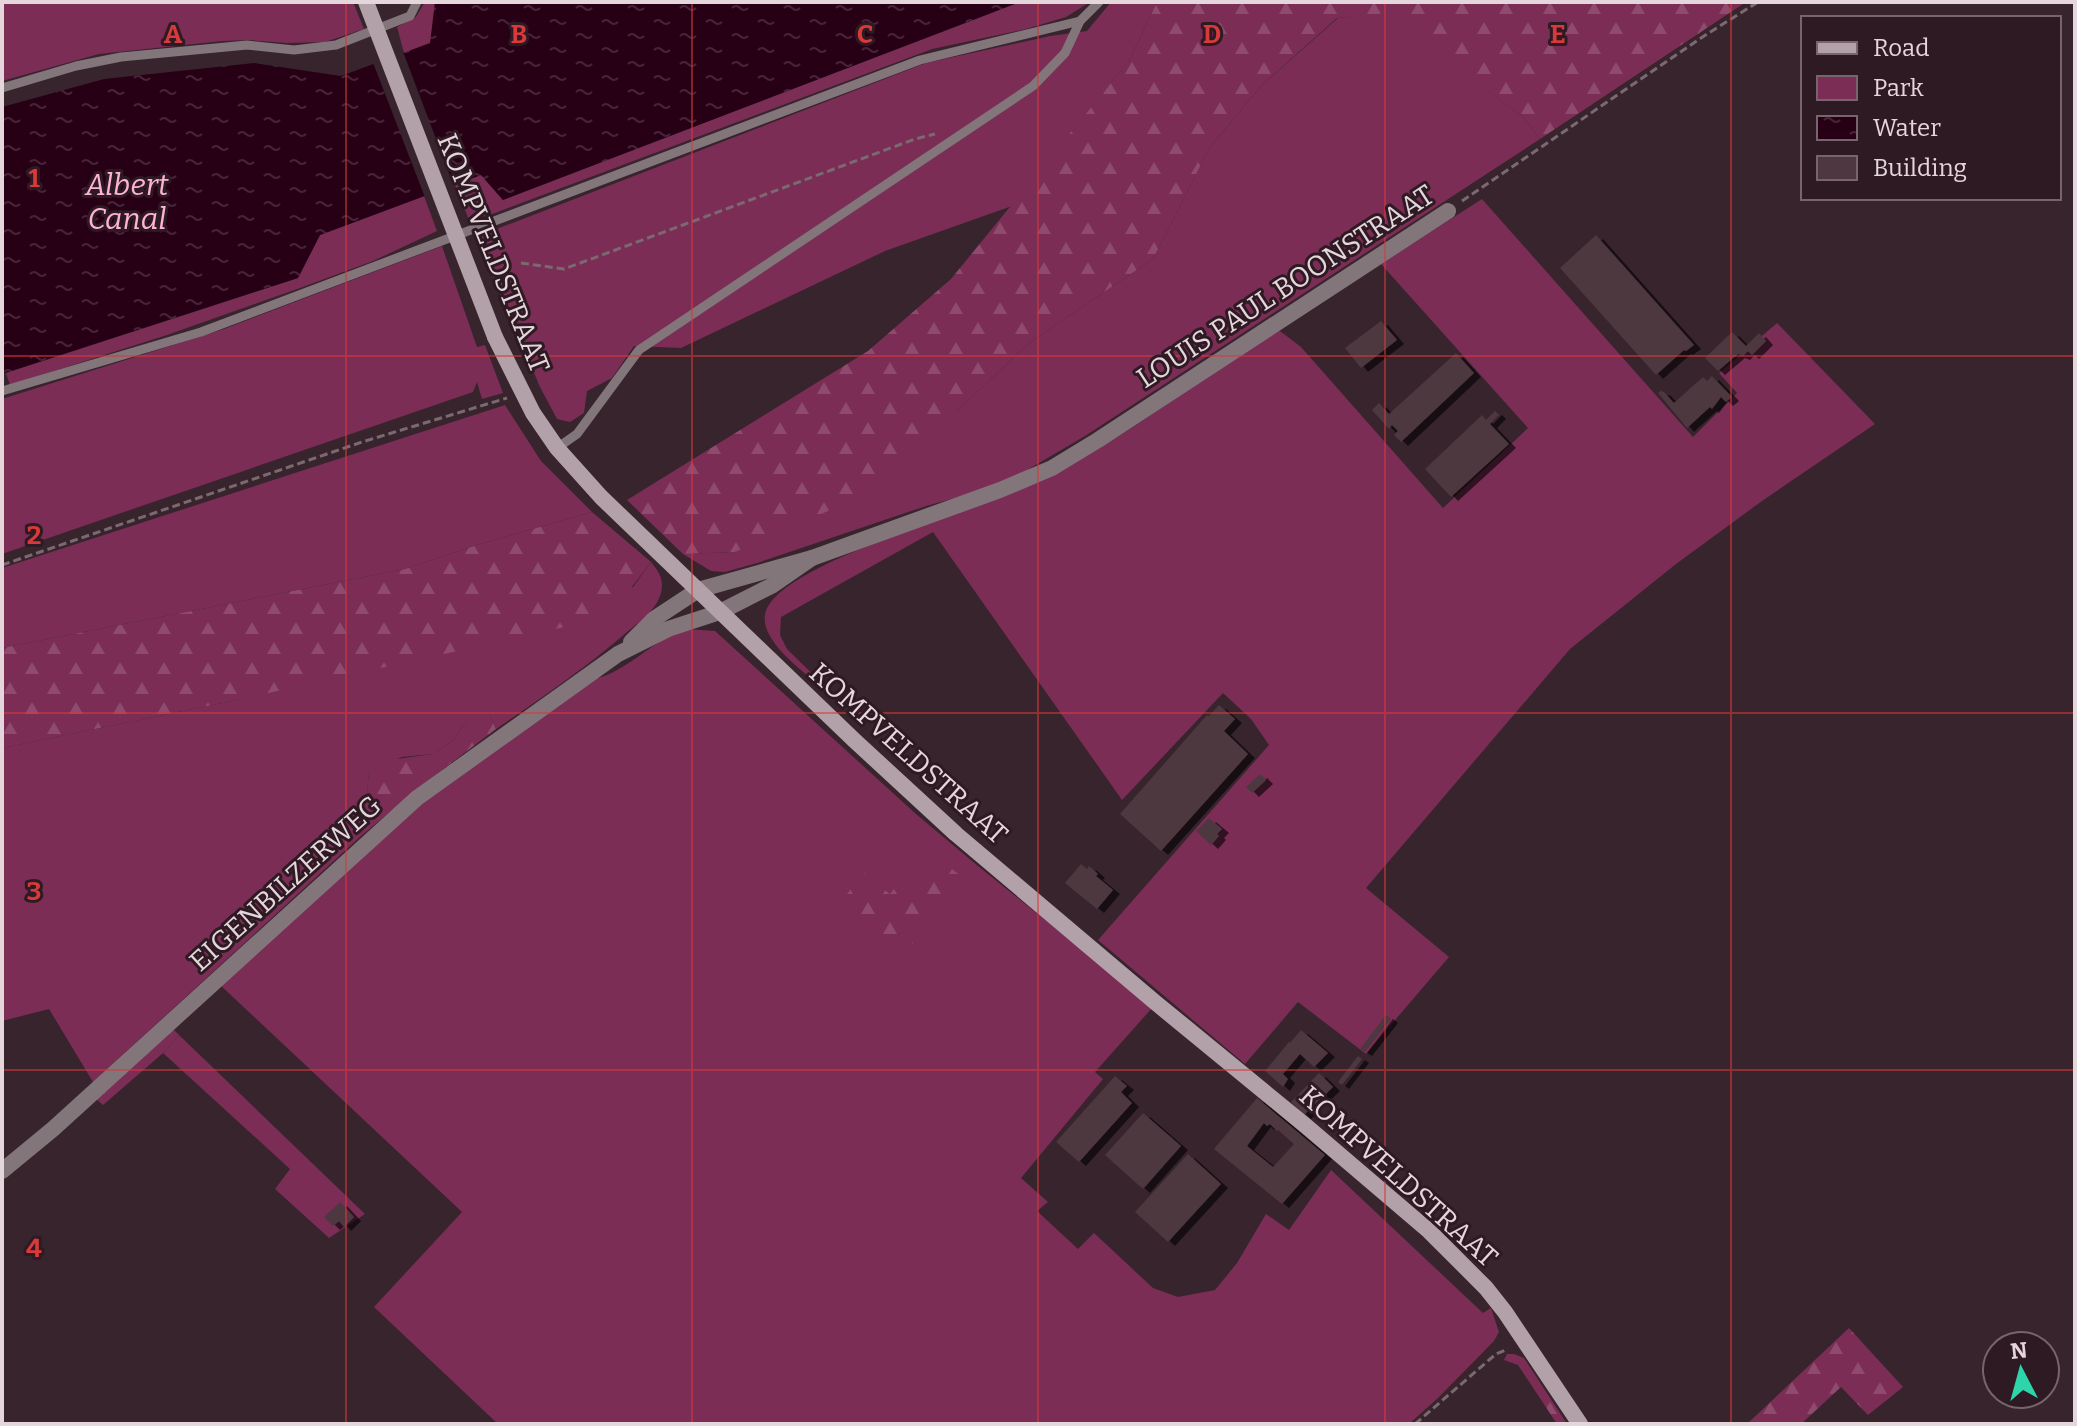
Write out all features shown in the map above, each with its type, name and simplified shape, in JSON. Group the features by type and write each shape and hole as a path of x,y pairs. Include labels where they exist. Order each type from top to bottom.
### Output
{"street":[{"name":"KOMPVELDSTRAAT","path":"366,2 495,337 533,413 557,448 601,497 956,834 1429,1231 1486,1288 1526,1341 1580,1424"},
{"name":"LOUIS PAUL BOONSTRAAT","path":"698,590 812,558 1052,468 1448,211"},
{"name":"LOUIS PAUL BOONSTRAAT","path":"720,612 773,585 812,558"},
{"name":"EIGENBILZERWEG","path":"2,1171 53,1129 417,798 618,654 654,619 698,590"},
{"name":"EIGENBILZERWEG","path":"618,654 668,629 720,612"}],"lane":[{"path":"2,88 76,66 121,57 247,45 294,50 336,45 410,16 417,2"},
{"path":"557,448 577,434 639,350 1033,86 1065,53 1080,21 1099,2"},
{"path":"2,391 201,332 920,60 1080,21"}],"path":[{"name":"LOUIS PAUL BOONSTRAAT","path":"1448,211 1758,2"},
{"path":"521,263 564,269 915,139 940,133"},
{"path":"2,565 347,447 522,392"},
{"path":"1415,1424 1496,1354 1526,1341"}],"green space":[{"path":"2,2 353,2 364,29 325,42 222,41 99,54 2,81"},
{"path":"425,2 435,2 431,43 404,53 397,27 416,17"},
{"path":"1020,2 1090,2 1066,17 1026,29 932,49 495,213 469,220 455,185 481,175 503,200"},
{"path":"1111,2 1157,2 1129,61 1012,206 885,251 681,348 634,346 612,378 587,391 584,413 570,422 557,419 540,387 476,237 926,63 1087,31"},
{"path":"1157,2 1746,2 1540,139 1525,119 1387,13 1337,18 1262,85 1210,147 1153,259 1029,343 958,410 837,507 735,552 683,554 627,500 868,351 951,279 1129,61"},
{"path":"1387,12 1525,119 1540,139 1085,436 1015,477 989,489 926,506 725,572 711,571 683,554 735,552 958,410 1029,343 1153,259 1210,147 1262,85 1338,18"},
{"path":"424,196 437,231 373,261 167,335 10,385 6,373 298,278 320,235"},
{"path":"1482,199 1693,437 1737,393 1719,373 1777,323 1875,424 1676,564 1570,649 1366,888 1449,957 1366,1054 1298,1002 1245,1064 1098,940 1269,745 1251,719 1223,693 1122,800 933,532 781,617 780,635 787,649 838,699 780,650 766,627 765,615 783,591 818,568 890,537 1037,482 1078,461 1160,409 1267,333 1280,331 1301,347 1443,508 1528,428 1381,264"},
{"path":"442,246 477,347 485,345 503,393 482,399 477,382 473,392 2,554 2,399 224,329"},
{"path":"505,405 541,461 592,512 405,569 2,648 2,568"},
{"path":"592,512 651,562 621,601 603,616 237,700 2,748 2,648 405,569"},
{"path":"651,562 662,582 654,607 579,670 496,729 489,714 465,722 454,740 433,754 402,757 369,771 361,836 93,1082 49,1009 2,1021 2,748 237,700 633,587"},
{"path":"686,629 715,631 916,814 1153,1007 1095,1072 1103,1079 1021,1178 1048,1202 1037,1211 1078,1249 1094,1233 1153,1288 1178,1297 1215,1290 1237,1263 1266,1214 1289,1230 1331,1170 1483,1313 1491,1308 1499,1332 1494,1341 1409,1424 498,1424 374,1307 462,1212 218,983 422,802 589,680 610,674","holes":["864,874 890,894 915,888 900,933 889,946"]},
{"path":"489,714 496,729 361,836 369,771 374,762 433,754 454,740 473,715"},
{"path":"939,859 966,880 913,944 900,933 889,947 838,905 864,873 890,894 903,878 915,888"},
{"path":"170,1026 179,1035 163,1053 103,1105 95,1098"},
{"path":"179,1035 365,1214 329,1238 275,1189 290,1169 163,1053"},
{"path":"1849,1328 1903,1387 1868,1415 1841,1387 1801,1424 1747,1424"},
{"path":"1507,1354 1524,1358 1567,1424 1557,1424 1518,1365 1504,1360"}],"water":[{"name":"Albert Canal","path":"435,2 1020,2 503,200 481,175 320,235 298,278 2,374 2,107 104,79 254,63 341,76 430,43"}],"pier":[{"path":"402,49 455,189 426,200 372,60"}],"building":[{"path":"1596,235 1694,345 1656,375 1560,268"},
{"path":"1381,321 1397,340 1361,368 1345,348"},
{"path":"1732,332 1746,346 1759,333 1766,341 1752,355 1748,351 1743,356 1738,354 1718,371 1705,358"},
{"path":"1456,353 1474,373 1401,442 1394,435 1398,431 1392,425 1389,429 1372,410 1379,403 1389,414"},
{"path":"1712,376 1732,397 1726,402 1721,397 1712,409 1710,407 1687,428 1658,393 1664,392 1674,403 1703,377 1707,381"},
{"path":"1495,411 1499,415 1490,424 1509,444 1451,497 1425,469 1482,415 1486,420"},
{"path":"1219,705 1235,719 1224,731 1248,754 1161,851 1120,814"},
{"path":"1260,774 1266,780 1252,793 1246,787"},
{"path":"1209,818 1222,829 1211,845 1196,831"},
{"path":"1081,864 1087,869 1089,866 1113,890 1097,909 1065,883"},
{"path":"1386,1015 1391,1019 1365,1052 1360,1049"},
{"path":"1301,1030 1328,1053 1314,1067 1300,1054 1283,1074 1288,1079 1283,1087 1265,1071"},
{"path":"1358,1056 1362,1059 1342,1085 1338,1082"},
{"path":"1319,1073 1333,1087 1304,1115 1291,1102"},
{"path":"1115,1076 1127,1086 1121,1092 1132,1103 1079,1162 1056,1142"},
{"path":"1257,1098 1325,1155 1282,1204 1214,1149","holes":["1264,1123 1267,1126 1270,1124 1294,1144 1273,1167 1247,1146"]},
{"path":"1143,1113 1181,1146 1143,1189 1105,1155"},
{"path":"1188,1154 1221,1184 1168,1242 1135,1212"},
{"path":"340,1202 354,1217 344,1227 339,1221 333,1226 324,1217"}]}
